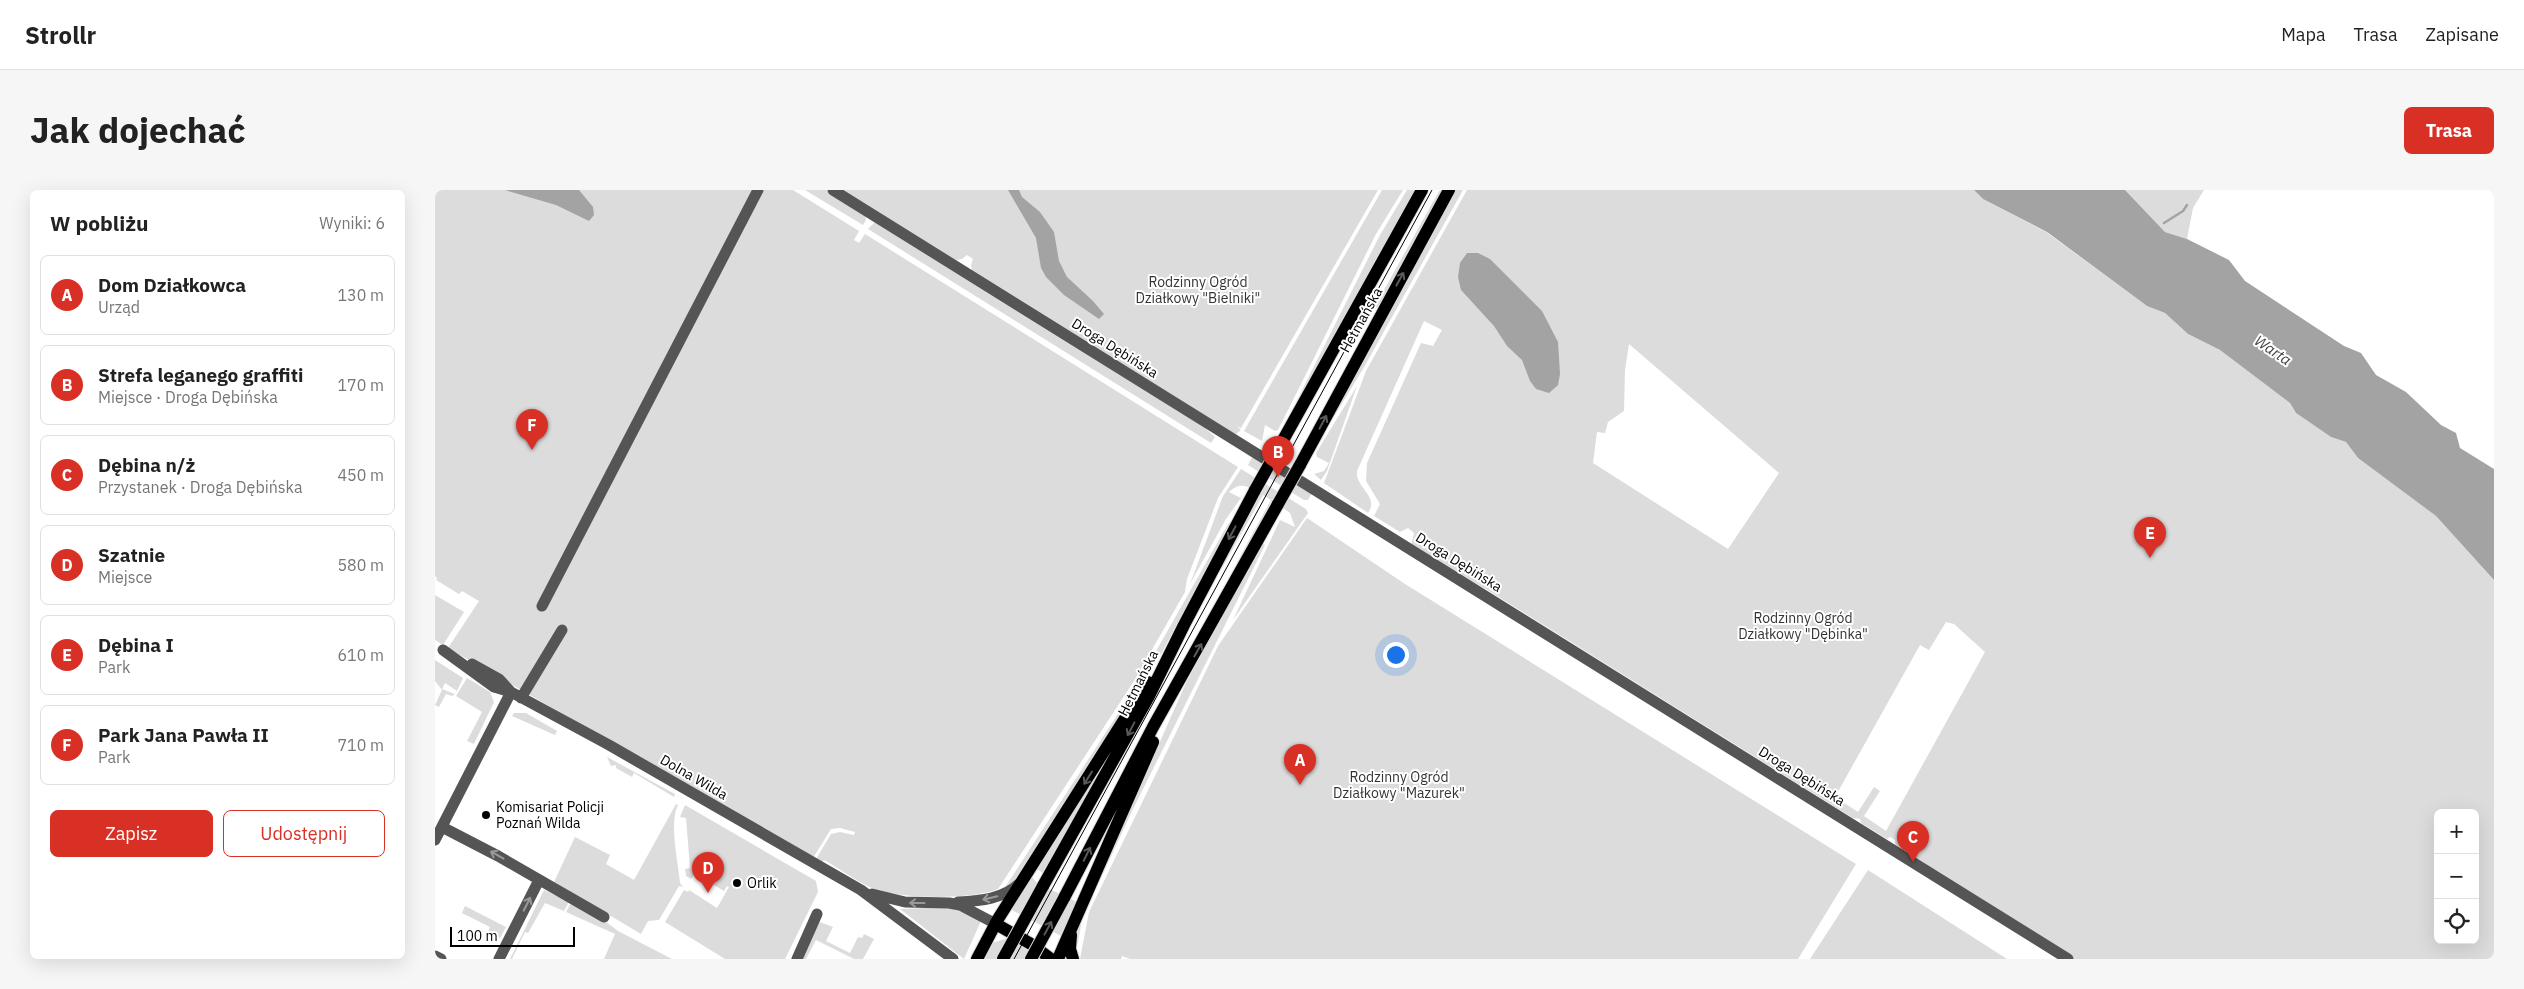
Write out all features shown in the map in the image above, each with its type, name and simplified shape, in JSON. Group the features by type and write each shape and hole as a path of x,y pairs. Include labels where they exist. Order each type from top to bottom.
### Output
{"main road":[{"name":"Hetmańska","path":"1003,959 1109,772 1255,490 1422,190"},
{"name":"Hetmańska","path":"1187,667 1449,190"},
{"path":"977,959 1024,878 1177,639"},
{"path":"1031,959 1065,898 1131,767 1187,667"},
{"path":"1058,959 1187,667"},
{"path":"1073,959 1070,944 1074,923"},
{"path":"996,924 1031,944 1051,959"}],"street":[{"path":"542,606 758,190"},
{"name":"Droga Dębińska","path":"833,190 2068,959"},
{"path":"435,840 516,695 562,630"},
{"name":"Dolna Wilda","path":"439,648 495,687 516,695 609,745 861,890 953,959"},
{"path":"442,827 605,916"},
{"path":"949,902 979,901 1000,896 1016,886 1024,878"},
{"path":"499,959 539,880"},
{"name":"Dolna Wilda","path":"861,890 905,902 949,902 964,906 996,924"},
{"path":"797,959 817,914"},
{"path":"932,943 943,959"},
{"path":"435,956 441,959"}],"green space":[{"path":"435,190 793,190 859,231 854,240 859,243 865,234 1238,467 1218,498 1187,579 1185,592 1134,681 998,889 971,895 936,897 901,895 874,889 824,860 822,863 816,859 831,834 840,832 854,835 855,832 840,828 831,829 813,858 448,648 479,601 462,591 459,594 436,580 435,576"},
{"path":"805,190 826,190 865,214 866,220 863,225"},
{"name":"Rodzinny Ogród Działkowy \"Bielniki\"","path":"841,190 1378,190 1241,428 1237,426 1241,430 1235,435 972,271 973,259 967,255 962,259 956,260"},
{"path":"1382,190 1403,190 1376,234 1278,430 1275,431 1265,425 1262,441 1244,431"},
{"path":"1407,190 1416,190 1285,424 1380,235"},
{"path":"1443,190 1380,307 1374,308 1439,191"},
{"path":"1455,190 1463,190 1363,369 1316,446"},
{"name":"Rodzinny Ogród Działkowy \"Dębinka\"","path":"1467,190 1974,190 1983,199 2046,232 2147,306 2165,313 2188,334 2220,350 2290,403 2296,413 2331,437 2346,442 2358,458 2436,516 2494,580 2494,959 2074,959 1926,867 1927,865 1895,844 1895,840 1890,837 1887,839 1861,823 1860,819 1853,818 1489,591 1411,546 1414,533 1408,528 1400,532 1374,516 1380,504 1366,481 1367,463 1421,343 1433,346 1442,330 1424,321 1357,471 1357,477 1371,502 1368,513 1324,483 1366,371","holes":["1467,253 1471,301 1466,295 1459,277 1459,271","1629,344 1779,473 1728,549 1593,463 1597,432 1605,433 1608,422 1624,411 1625,370","1946,622 1954,624 1985,652 1886,831 1864,816 1880,791 1874,787 1858,812 1835,797 1920,645 1929,650"]},
{"path":"2125,190 2204,190 2193,208 2187,239 2165,232"},
{"path":"875,222 1196,420 1215,437 1211,443 868,229"},
{"path":"1357,386 1327,471 1321,480 1314,474 1324,471 1329,463 1317,457 1316,453"},
{"path":"1253,456 1312,493 1308,500 1304,500 1248,465"},
{"path":"1241,469 1306,509 1308,513 1233,620 1280,520 1295,527 1290,513 1273,501 1231,573 1271,500 1263,495 1222,568 1260,494 1245,486 1233,489 1229,492 1241,498 1226,519 1190,584 1223,496"},
{"name":"Rodzinny Ogród Działkowy \"Mazurek\"","path":"1307,518 1405,584 1856,864 1798,959 1130,959 1122,956 1121,959 1080,959 1089,912 1218,646"},
{"path":"1233,520 1160,656 1017,880 1002,892 1138,683 1228,524"},
{"path":"1262,543 1265,545 1133,809 1082,919 1078,943 1075,943 1080,922 1186,683"},
{"path":"435,595 464,612 443,645 435,640"},
{"path":"435,660 463,678 457,691 445,683 442,689 455,694 452,696 446,694 439,707 435,705 442,690 435,681"},
{"path":"467,678 490,692 494,702 474,744 467,741 482,712 456,696"},
{"path":"514,713 526,713 557,731 555,735 512,716"},
{"path":"1125,728 1044,874 1037,869"},
{"path":"607,757 675,794 674,797 634,773 632,777 616,768 616,765 611,766"},
{"path":"676,804 678,805 675,813 674,832 680,883 683,887 679,886 659,920 648,921 641,934 554,882 575,837 610,855 606,864 634,880"},
{"path":"685,805 816,881 818,892 785,959 725,959 665,922 684,890 688,892 689,890 717,908 729,887 727,886 724,891 697,875 700,870 698,868 691,879 686,876 685,869 690,868 686,818 680,817"},
{"path":"1868,870 2007,959 1810,959"},
{"path":"1032,877 1037,883 1077,902 1063,937 1010,909"},
{"path":"544,890 569,902 564,911 545,903 528,933 525,932 512,959 510,959"},
{"path":"571,903 605,921 618,931 672,959 604,959 615,934 566,912"},
{"path":"465,906 506,927 500,938 488,932 490,927 462,913"},
{"path":"952,907 981,921 964,959 900,909"},
{"path":"817,921 833,927 826,941 850,953 858,937 862,938 864,934 874,939 863,959 854,959 816,940 806,959 800,959"},
{"path":"1008,938 1042,959 983,959 992,943"}],"water":[{"path":"505,190 579,190 593,207 594,215 589,221 556,205"},
{"path":"1008,190 1019,190 1022,197 1040,212 1054,232 1059,261 1067,277 1104,314 1099,319 1064,295 1046,277 1041,268 1036,238"},
{"name":"Warta","path":"1974,190 2125,190 2165,232 2187,239 2229,260 2245,281 2344,346 2361,353 2376,375 2406,392 2441,425 2456,433 2460,448 2494,469 2494,580 2436,516 2358,458 2346,442 2331,437 2296,413 2290,403 2220,350 2188,334 2165,313 2147,306 2047,232 1983,199"},
{"path":"1467,253 1478,253 1490,259 1542,311 1558,342 1560,374 1558,385 1549,393 1536,389 1530,381 1522,360 1507,346 1494,326 1461,290 1458,277 1460,263"}],"waterway":[{"path":"2164,223 2183,211 2187,205"}],"tram line":[{"path":"1014,959 1432,190"}],"place":[{"name":"Park Jana Pawła II","path":"532,450"},
{"name":"Strefa leganego graffiti","path":"1278,477"},
{"name":"Dębina I","path":"2150,558"},
{"name":"Dom Działkowca","path":"1300,785"},
{"name":"Komisariat Policji Poznań Wilda","path":"486,815"},
{"name":"Dębina n/ż","path":"1913,862"},
{"name":"Orlik","path":"737,883"},
{"name":"Szatnie","path":"708,893"}]}
